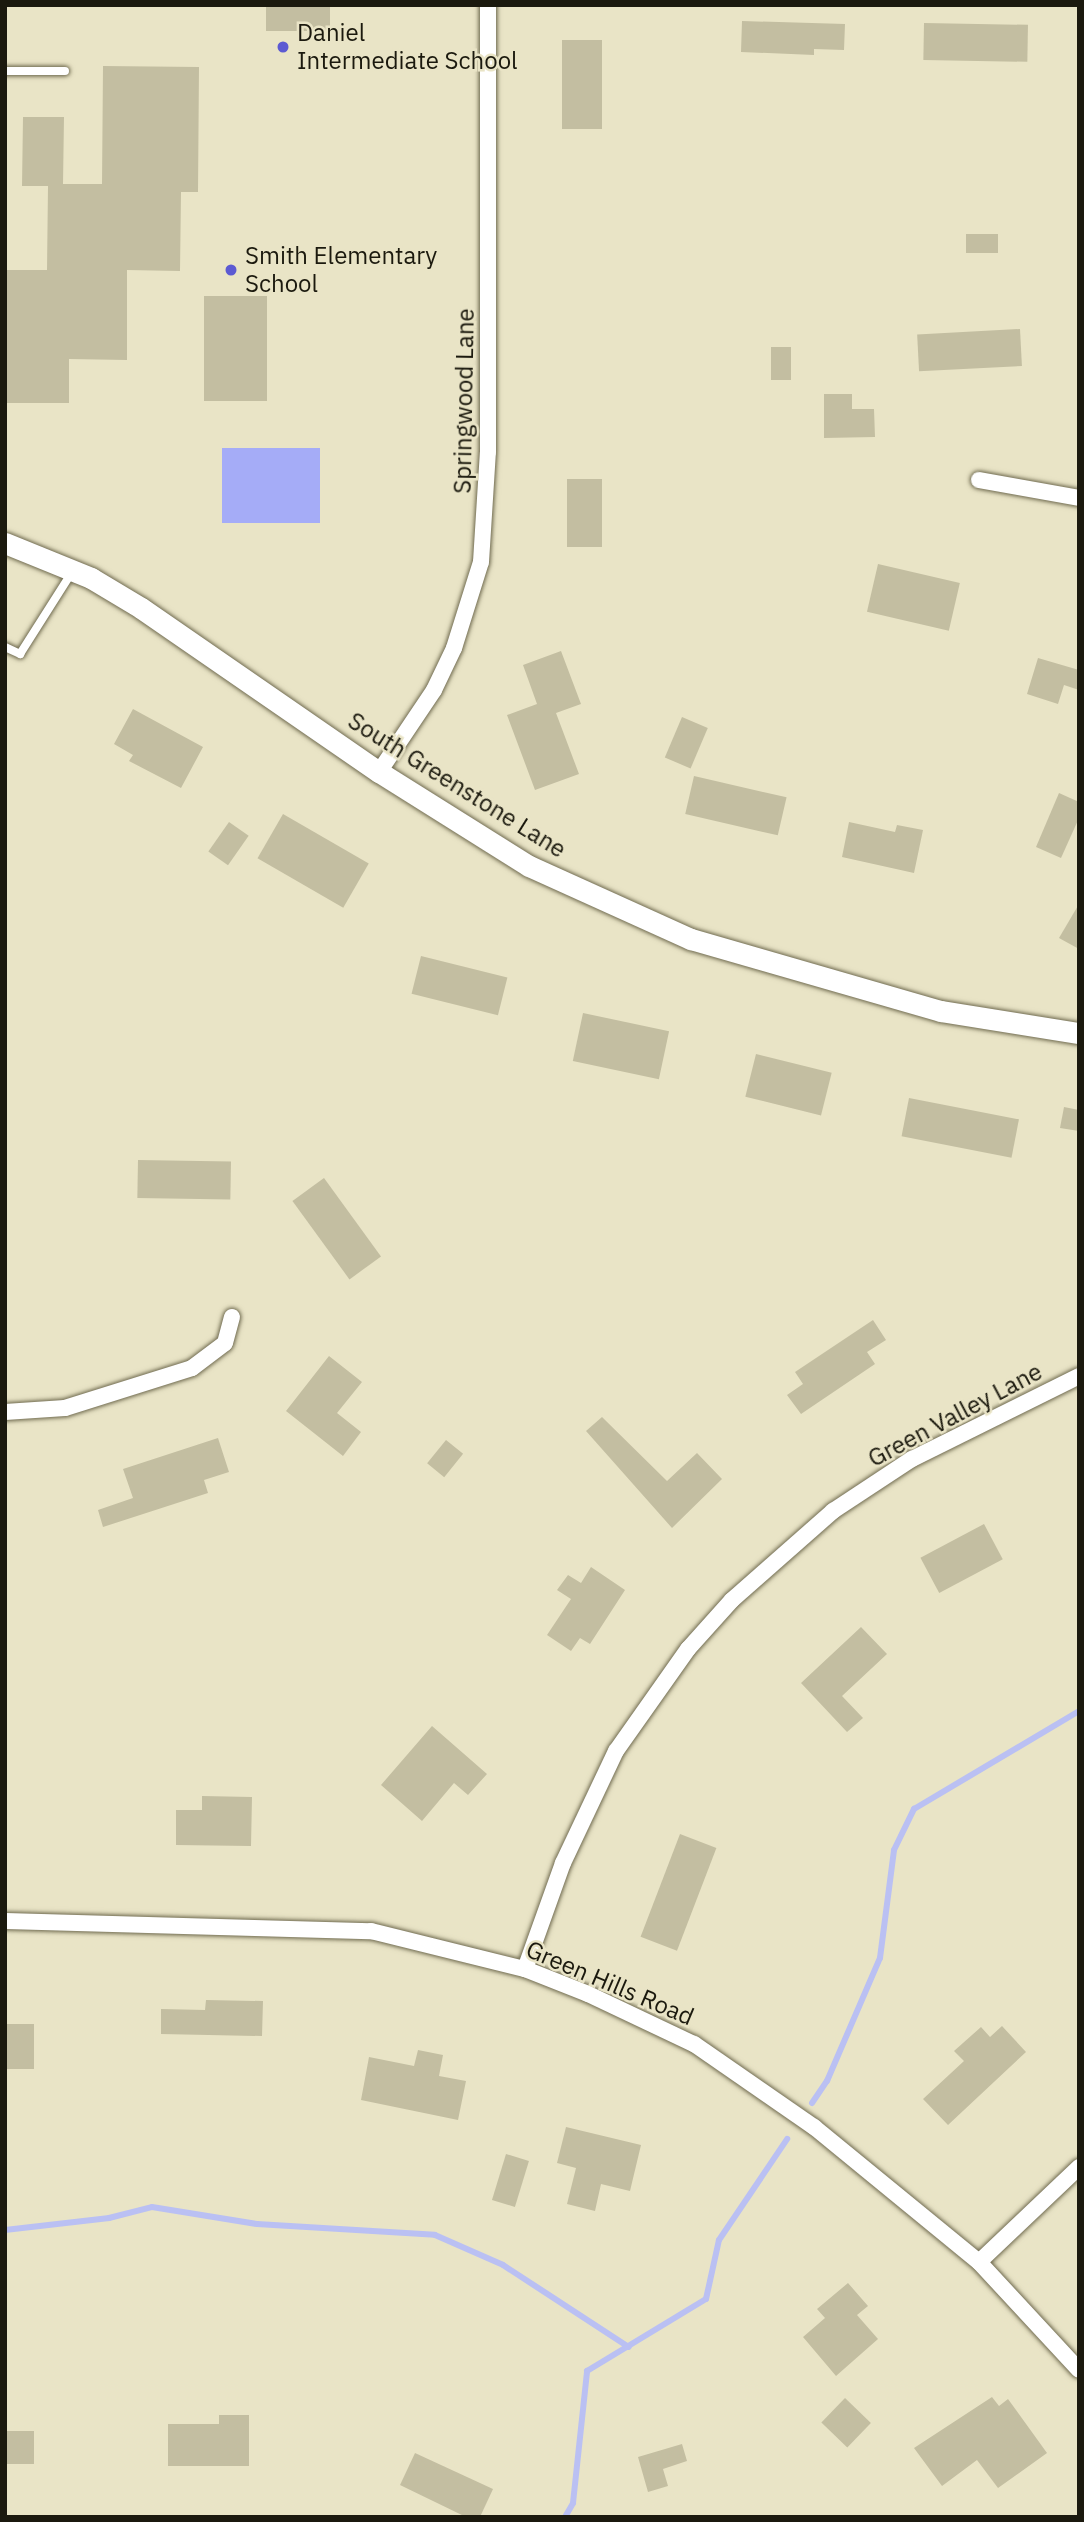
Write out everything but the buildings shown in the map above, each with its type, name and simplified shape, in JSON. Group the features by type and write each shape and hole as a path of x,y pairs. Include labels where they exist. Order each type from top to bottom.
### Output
{"street":[{"name":"Springwood Lane","path":"379,772 434,690 454,648 481,562 488,452 488,5"},
{"path":"979,480 1079,498"},
{"name":"South Greenstone Lane","path":"5,542 74,569 141,608 379,772 529,866 691,939 941,1011 1079,1033"},
{"path":"5,1412 65,1408 192,1368 225,1343 232,1317"},
{"name":"Green Valley Lane","path":"526,1969 563,1863 616,1751 673,1669 732,1600 833,1511 912,1459 1079,1377"},
{"name":"Green Hills Road","path":"5,1921 359,1930 526,1969 639,2017 748,2077 979,2262 1079,2371"},
{"path":"979,2262 1079,2167"}],"lane":[{"path":"5,71 65,71"},
{"path":"5,647 20,654 74,569"}],"shaded area":[{"path":"222,448 320,448 320,523 222,523"}],"waterway":[{"path":"812,2103 827,2081 880,1958 894,1850 914,1809 1079,1711"},
{"path":"565,2517 573,2503 587,2371 706,2299 719,2240 787,2139"},
{"path":"5,2230 109,2218 152,2207 257,2224 435,2235 503,2265 629,2347"}],"place":[{"name":"Daniel Intermediate School","path":"283,47"},
{"name":"Smith Elementary School","path":"231,270"}]}
